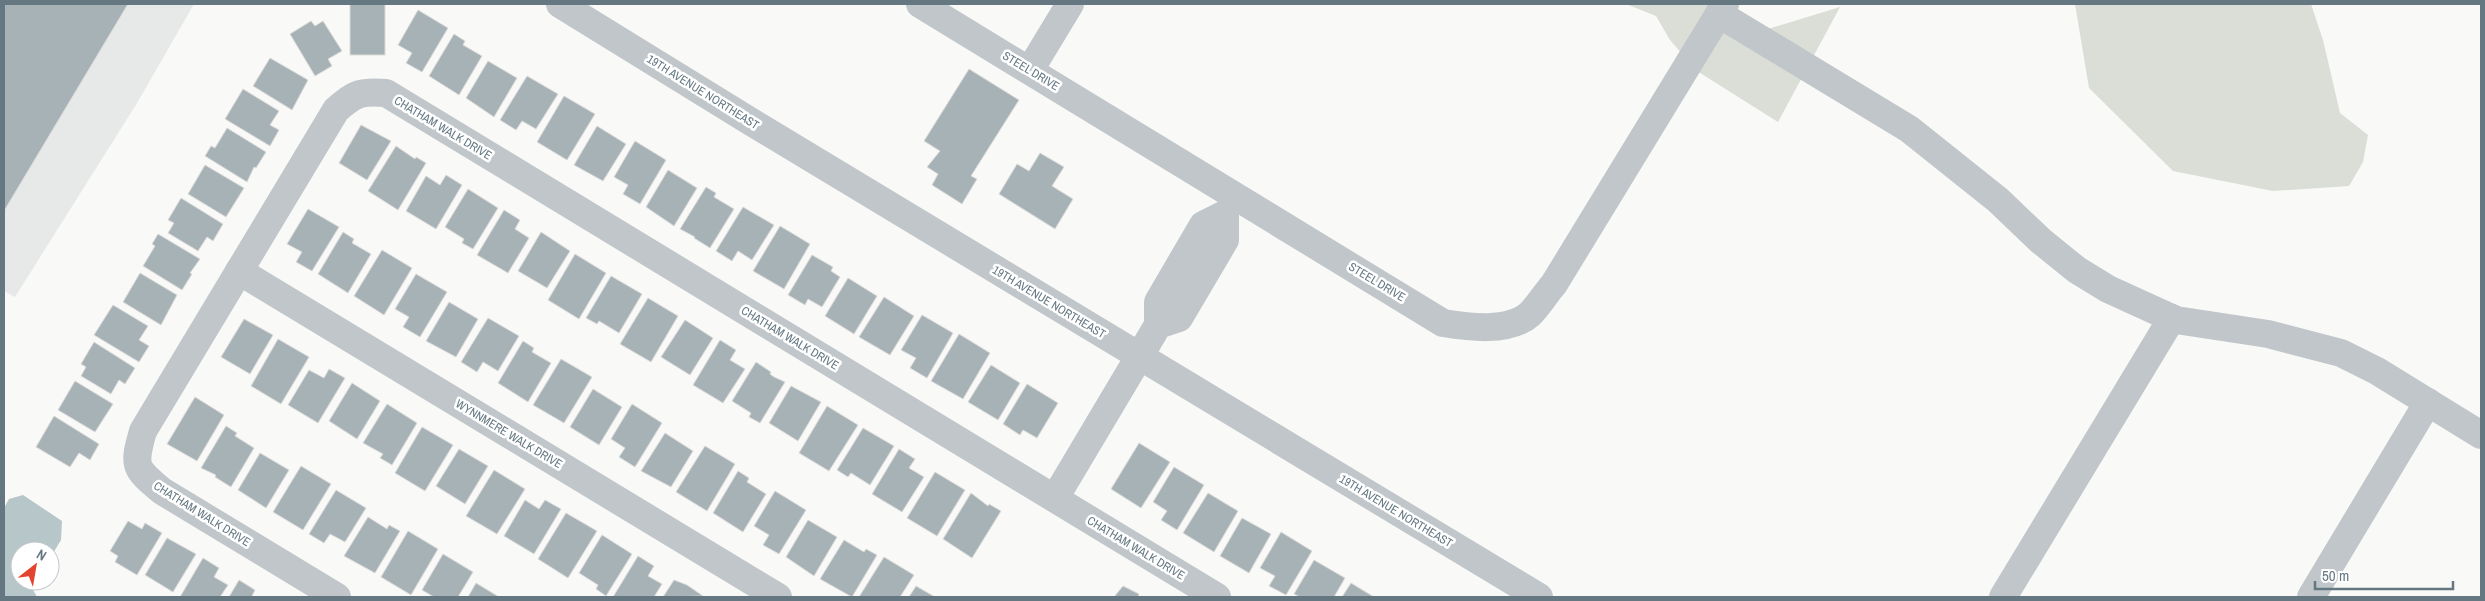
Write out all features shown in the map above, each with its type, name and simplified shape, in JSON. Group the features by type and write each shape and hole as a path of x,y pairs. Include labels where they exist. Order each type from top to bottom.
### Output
{"street":[{"name":"19TH AVENUE NORTHEAST","path":"560,4 1539,597"},
{"name":"STEEL DRIVE","path":"920,4 1030,70 1231,205 1443,323 1475,328 1501,327 1528,315 1554,284 1722,9"},
{"path":"1030,70 1070,4"},
{"path":"1722,9 1910,130 1991,194 2040,241 2077,270 2108,289 2172,318 2228,330 2268,334 2341,353 2377,370 2481,435"},
{"name":"CHATHAM WALK DRIVE","path":"338,597 162,491 140,474 136,454 143,431 336,110 352,96 365,92 386,93 1217,597"},
{"path":"1055,498 1158,325 1179,318 1225,240 1231,205"},
{"name":"WYNNMERE WALK DRIVE","path":"239,271 778,597"},
{"path":"2003,597 2172,318"},
{"path":"2311,597 2428,402"}],"shaded area":[{"path":"4,4 194,4 137,103 15,297 4,291"},
{"path":"1626,4 1719,4 1755,33 1840,7 1778,122 1697,71 1670,40 1656,16"},
{"path":"2075,4 2311,4 2323,40 2340,113 2368,135 2363,162 2349,186 2273,191 2173,171 2089,88"},
{"path":"23,495 62,521 60,542 10,541 10,591 34,591 37,597 4,597 4,508 9,499"}],"building":[{"path":"4,4 128,4 4,211"},
{"path":"350,4 385,4 385,55 350,55"},
{"path":"418,10 448,28 422,72 406,63 412,53 398,45"},
{"path":"311,21 315,26 323,21 342,51 328,59 332,66 315,76 290,34"},
{"path":"454,34 465,41 463,45 482,56 459,95 429,76"},
{"path":"270,58 308,80 292,110 253,86"},
{"path":"488,61 517,78 494,117 466,98"},
{"path":"969,69 1019,100 971,176 977,179 962,204 932,185 938,174 927,167 940,151 924,141"},
{"path":"527,76 558,94 536,129 522,121 516,130 500,120"},
{"path":"243,89 279,111 270,125 279,130 270,146 225,119"},
{"path":"564,96 595,114 567,160 537,142"},
{"path":"361,125 391,141 367,180 339,163"},
{"path":"597,126 626,144 603,181 574,165"},
{"path":"227,128 266,152 256,168 254,167 247,182 205,156 211,146 215,148"},
{"path":"635,141 666,160 640,204 623,194 628,185 614,177"},
{"path":"396,146 415,159 416,157 426,163 398,210 368,191"},
{"path":"1040,153 1064,167 1052,186 1073,199 1055,229 999,194 1017,164 1029,171"},
{"path":"205,165 244,188 226,217 188,194"},
{"path":"668,170 697,188 674,226 646,207"},
{"path":"446,175 462,185 436,229 406,211 426,176 440,185"},
{"path":"706,187 716,193 714,197 734,209 710,248 680,229"},
{"path":"468,189 498,208 473,249 462,243 464,239 445,227"},
{"path":"181,198 223,224 213,241 207,237 198,251 168,233 174,223 168,220"},
{"path":"743,207 774,225 752,260 738,251 732,261 716,251"},
{"path":"308,209 339,227 312,271 296,262 302,252 287,244"},
{"path":"504,210 520,220 515,229 529,238 508,273 477,255"},
{"path":"780,226 810,244 784,289 753,271"},
{"path":"343,232 354,239 352,243 371,254 348,293 318,274"},
{"path":"541,232 570,251 547,288 518,271"},
{"path":"158,234 200,259 190,273 192,274 182,290 143,266 155,246 152,244"},
{"path":"382,250 412,268 384,315 354,296"},
{"path":"575,254 606,273 579,319 548,300"},
{"path":"812,255 833,267 831,271 840,277 822,307 808,299 805,305 788,295"},
{"path":"140,273 177,295 161,325 123,302"},
{"path":"416,274 447,292 420,337 403,327 409,317 395,309"},
{"path":"611,276 642,294 619,333 599,321 597,324 586,318"},
{"path":"848,278 877,296 854,334 825,316"},
{"path":"884,297 914,316 890,355 859,337"},
{"path":"648,298 678,316 651,362 620,344"},
{"path":"449,302 478,319 456,357 426,341"},
{"path":"113,305 148,326 139,340 149,346 139,362 94,335"},
{"path":"922,315 953,333 927,378 910,368 916,358 901,350"},
{"path":"488,318 519,336 498,371 483,362 477,372 461,362"},
{"path":"244,319 273,335 250,374 221,357"},
{"path":"685,320 713,338 690,375 661,357"},
{"path":"959,334 990,353 963,399 931,381"},
{"path":"278,339 309,357 281,404 251,386"},
{"path":"720,340 736,350 730,360 745,369 723,403 693,385"},
{"path":"523,341 534,348 532,352 551,363 528,402 498,383"},
{"path":"94,342 135,368 125,384 119,380 111,394 81,376 86,367 81,364"},
{"path":"561,359 592,377 564,423 533,405"},
{"path":"756,362 771,372 770,374 774,377 785,382 760,423 749,417 751,413 732,401"},
{"path":"991,365 1020,383 998,420 968,402"},
{"path":"329,369 345,378 318,423 288,405 309,370 324,378"},
{"path":"75,381 113,404 95,432 58,410"},
{"path":"352,383 380,401 357,439 329,421"},
{"path":"1027,384 1058,403 1037,438 1023,430 1020,435 1003,424"},
{"path":"791,386 821,402 798,441 769,423"},
{"path":"593,389 622,407 599,445 570,427"},
{"path":"195,397 224,415 197,461 167,444"},
{"path":"387,404 417,423 392,465 380,458 383,454 363,443"},
{"path":"632,404 662,423 635,467 619,457 625,448 611,439"},
{"path":"827,406 858,425 829,471 799,453"},
{"path":"54,416 99,444 90,460 79,453 70,467 36,447"},
{"path":"226,426 237,433 235,436 254,448 231,487 215,477 216,475 201,468"},
{"path":"422,427 453,445 425,491 395,473"},
{"path":"863,428 894,446 870,485 851,473 848,477 837,470"},
{"path":"665,433 693,451 671,487 641,471"},
{"path":"1139,443 1170,462 1141,508 1111,489"},
{"path":"705,446 735,464 707,511 676,492"},
{"path":"459,449 488,466 465,504 436,486"},
{"path":"899,449 915,459 909,468 924,477 902,512 872,494"},
{"path":"260,453 289,470 266,508 238,490"},
{"path":"301,466 331,484 303,530 273,512"},
{"path":"1174,467 1204,485 1177,530 1161,520 1167,511 1153,502"},
{"path":"494,470 525,489 497,534 466,516"},
{"path":"738,471 749,478 747,482 766,494 743,532 713,513"},
{"path":"935,472 965,490 937,536 907,518"},
{"path":"336,490 366,508 345,542 330,534 324,543 309,534"},
{"path":"775,491 806,510 779,554 763,545 769,535 754,526"},
{"path":"971,493 988,506 989,504 1001,511 972,558 943,539"},
{"path":"1208,493 1238,511 1214,552 1183,533"},
{"path":"525,500 539,509 545,500 561,509 534,554 504,536"},
{"path":"566,513 597,531 568,578 538,559"},
{"path":"368,517 387,529 389,525 400,531 375,573 344,556"},
{"path":"1242,518 1271,534 1249,573 1220,556"},
{"path":"808,520 837,537 814,576 786,557"},
{"path":"128,521 142,529 145,523 162,533 137,575 115,562 118,556 110,551"},
{"path":"408,531 438,549 411,595 381,577"},
{"path":"1281,532 1312,551 1286,595 1269,586 1275,576 1260,568"},
{"path":"602,535 632,554 606,596 596,589 598,585 579,573"},
{"path":"167,538 196,554 173,592 145,575"},
{"path":"844,540 864,552 866,549 877,555 852,597 820,579"},
{"path":"443,554 473,572 458,597 434,597 422,590"},
{"path":"638,556 654,566 648,576 662,584 654,597 613,597"},
{"path":"884,557 914,575 900,597 859,597"},
{"path":"203,558 219,568 214,577 228,585 220,597 180,597"},
{"path":"1314,560 1345,578 1334,597 1300,597 1294,594"},
{"path":"239,580 255,590 252,596 254,597 229,597"},
{"path":"674,580 687,585 703,596 663,597"},
{"path":"476,583 499,597 468,597"},
{"path":"1351,583 1374,597 1342,597"},
{"path":"916,586 935,597 909,597"},
{"path":"1123,586 1139,594 1138,597 1114,597"}]}
